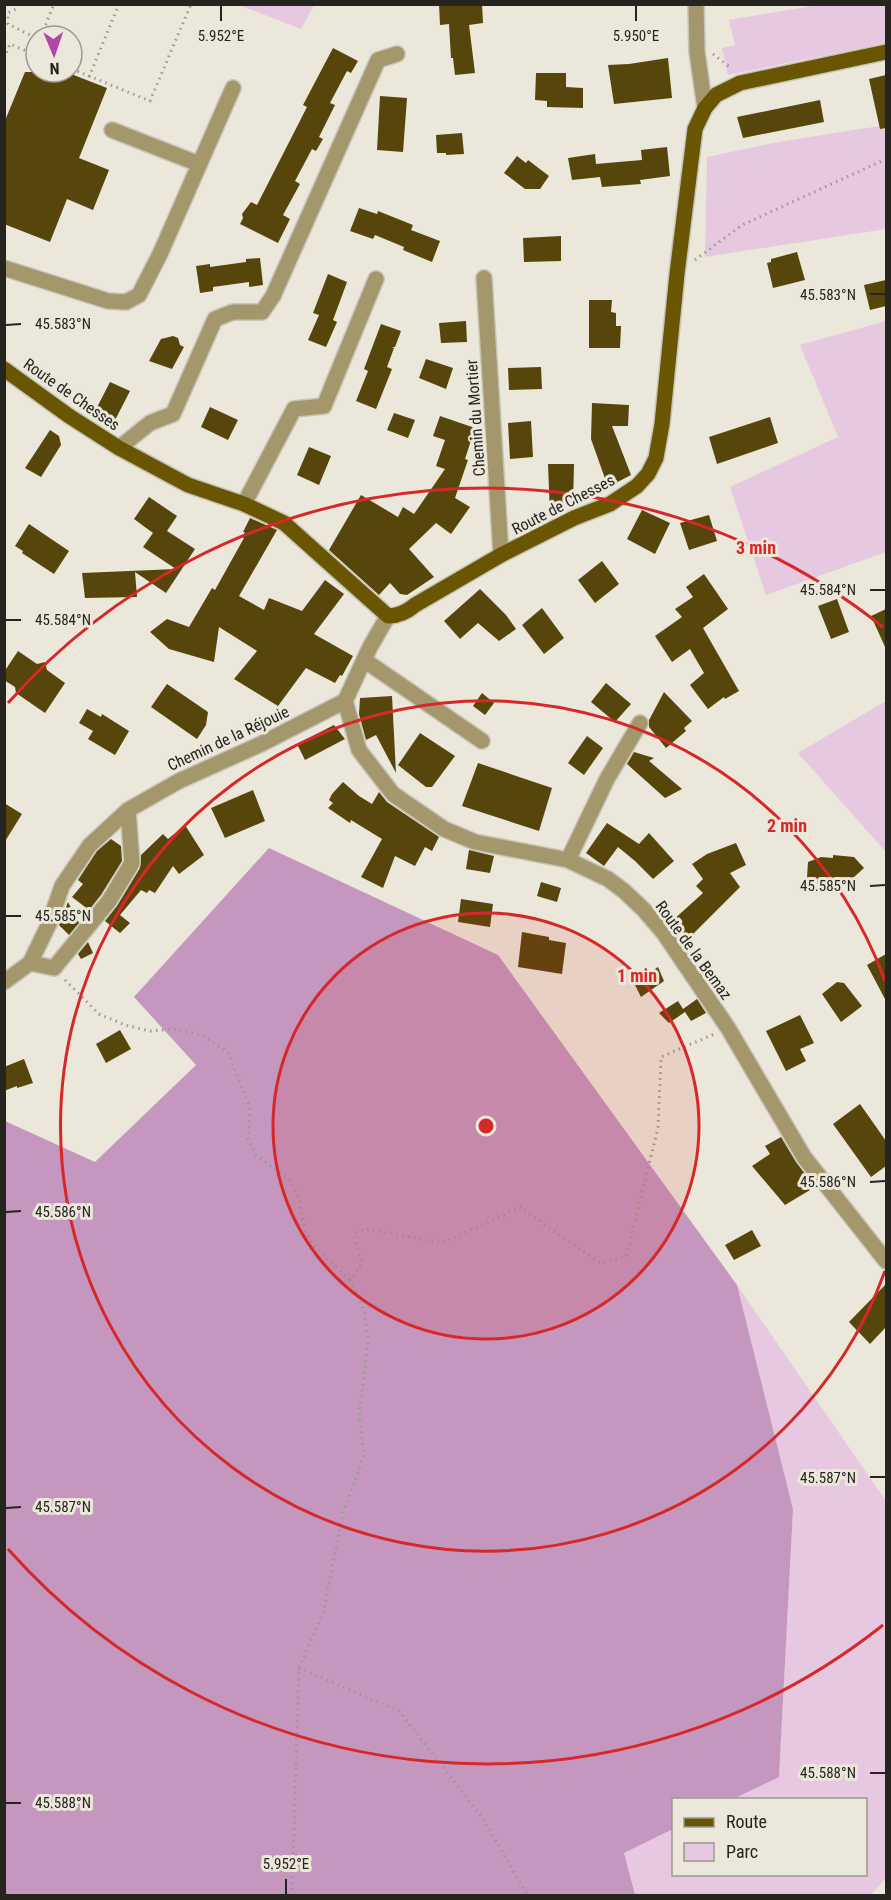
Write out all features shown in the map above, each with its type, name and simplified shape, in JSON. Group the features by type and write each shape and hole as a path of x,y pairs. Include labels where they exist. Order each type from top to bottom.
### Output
{"main road":[{"path":"705,108 716,95 740,82 886,52"},
{"name":"Route de Chesses","path":"4,369 69,416 119,448 188,485 244,504 284,523 388,616 395,616 501,555 574,518 610,504 637,486 648,474 656,458 663,424 677,274 695,129 705,108"}],"street":[{"path":"696,4 697,52 705,108"},
{"name":"Route de Chesses","path":"119,448 150,423 173,414 215,319 233,312 262,312 273,296 378,60 397,54"},
{"path":"4,268 108,301 126,302 139,295 160,255 232,88"},
{"path":"112,130 200,164"},
{"name":"Chemin du Mortier","path":"484,278 501,555"},
{"path":"244,504 294,409 324,406 376,279"},
{"path":"345,701 388,616"},
{"path":"364,660 482,741"},
{"name":"Chemin de la Réjouie","path":"4,982 30,963 49,924 62,886 90,845 128,810 179,781 261,744 345,701"},
{"name":"Route de la Bemaz","path":"345,701 359,750 393,794 444,829 476,842 568,860 608,879 644,910 663,932 728,1028 804,1157 886,1261"},
{"path":"568,860 607,779 640,723"},
{"path":"30,963 54,968 109,901 132,863 128,810"}],"path":[{"path":"18,4 16,9 8,14 8,24 24,32"},
{"path":"46,24 54,4"},
{"path":"90,76 118,4"},
{"path":"84,74 150,101 191,4"},
{"path":"4,58 10,44 24,49"},
{"path":"677,274 742,225 886,159"},
{"path":"54,968 99,1014 125,1026 150,1030 177,1029 203,1036 228,1052 250,1108 248,1139 256,1155 288,1179 298,1195 305,1231 313,1245 350,1280 364,1310 368,1343 359,1414 364,1456 342,1513 322,1613 299,1668 292,1896"},
{"path":"350,1280 362,1264 354,1234 365,1229 443,1243 520,1207 600,1263 626,1257 658,1128 660,1057 728,1028"},
{"path":"299,1668 399,1711 484,1820 528,1896"}],"green space":[{"path":"314,4 301,29 239,5"},
{"path":"818,5 886,5 886,43 728,75 722,48 735,45 729,20"},
{"path":"886,125 886,229 705,257 707,157 778,142"},
{"path":"886,321 886,552 766,595 730,487 838,437 800,345"},
{"path":"886,701 886,852 798,753"},
{"path":"737,1285 886,1501 886,1878 871,1895 635,1895 624,1853 672,1829 672,1876 867,1876 867,1798 735,1798 779,1777 793,1509"}],"shaded area":[{"path":"269,848 498,955 737,1285 793,1509 779,1777 735,1798 672,1798 672,1829 624,1853 635,1895 5,1895 5,1121 95,1162 196,1065 134,997"}],"building":[{"path":"439,4 482,4 483,23 469,25 475,73 455,75 453,58 451,58 449,24 440,25"},
{"path":"333,48 358,61 351,73 347,71 330,103 335,105 319,137 323,139 316,151 312,149 295,181 300,184 283,215 290,219 278,243 240,224 242,214 251,202 257,205 307,107 303,105"},
{"path":"668,58 672,98 614,104 608,65"},
{"path":"536,73 566,73 566,87 583,88 583,108 547,107 547,101 535,100"},
{"path":"24,74 24,84 84,84 84,79 107,88 79,158 109,170 93,210 67,199 50,242 4,224 4,123"},
{"path":"886,75 886,128 880,129 869,79"},
{"path":"380,96 407,98 403,152 377,150"},
{"path":"820,100 824,122 743,138 737,117"},
{"path":"462,133 464,154 437,153 436,135"},
{"path":"667,147 670,176 640,180 641,184 602,187 600,177 572,180 568,158 595,154 596,164 642,160 641,150"},
{"path":"517,156 526,163 528,160 549,176 540,189 525,189 504,173"},
{"path":"359,208 377,214 378,211 413,225 411,230 440,241 432,262 375,235 373,239 350,231"},
{"path":"561,236 561,261 524,262 523,238"},
{"path":"797,252 805,280 773,288 767,263 771,262 771,259"},
{"path":"260,258 263,285 249,287 249,282 213,287 213,291 200,293 196,266 210,264 210,267"},
{"path":"328,274 347,282 333,320 337,322 326,347 308,340 319,315 313,313"},
{"path":"886,280 886,306 870,310 864,285"},
{"path":"589,300 612,300 611,312 616,313 616,326 621,326 620,348 589,348"},
{"path":"466,321 467,342 441,343 439,323"},
{"path":"381,324 401,331 395,347 392,347 394,348 387,367 392,369 376,409 356,401 368,371 364,369"},
{"path":"173,336 178,338 180,345 184,347 172,369 149,361 161,339"},
{"path":"426,359 453,368 446,389 419,378"},
{"path":"541,367 542,389 509,390 508,368"},
{"path":"110,382 130,391 111,428 92,417"},
{"path":"592,403 629,405 628,426 612,426 631,475 608,487 591,439"},
{"path":"210,407 238,420 228,440 201,427"},
{"path":"394,413 415,420 408,438 387,430"},
{"path":"440,416 475,428 465,459 468,460 455,498 470,507 451,534 436,523 409,549 434,577 407,595 400,594 390,583 379,595 329,550 361,495 398,517 403,507 414,514 445,469 436,466 445,440 433,436"},
{"path":"770,417 778,443 717,464 709,437"},
{"path":"531,421 533,457 510,459 508,423"},
{"path":"50,430 59,436 61,445 41,477 25,468"},
{"path":"309,447 331,456 319,485 297,475"},
{"path":"548,464 574,464 573,504 550,515"},
{"path":"149,497 177,516 167,531 195,549 166,593 135,572 137,597 85,598 82,573 176,569 143,547 153,533 134,519"},
{"path":"642,510 670,523 655,554 627,539"},
{"path":"709,515 717,541 689,550 680,523"},
{"path":"250,518 277,530 239,596 264,610 269,598 302,611 325,580 344,594 314,634 353,656 342,676 340,675 335,683 306,668 278,706 234,679 257,651 219,627 214,662 169,649 150,632 167,619 189,627 212,588 215,590 244,538 242,537 245,532 243,532"},
{"path":"29,524 69,551 54,574 15,546"},
{"path":"602,561 619,584 595,603 578,580"},
{"path":"704,574 728,609 703,628 739,691 725,699 724,697 708,709 690,685 704,673 690,649 672,662 655,636 682,617 675,609 693,597 686,587"},
{"path":"480,589 506,615 516,629 499,641 478,623 460,639 444,621"},
{"path":"837,599 849,632 831,639 818,606"},
{"path":"542,608 564,638 544,654 522,625"},
{"path":"886,609 886,649 871,616"},
{"path":"18,651 37,664 45,662 47,670 65,683 45,713 16,693 15,687 4,680 4,672"},
{"path":"606,683 631,704 615,722 591,702"},
{"path":"167,684 208,712 206,725 197,739 151,707"},
{"path":"664,692 692,721 684,728 686,731 666,748 649,727 649,720"},
{"path":"482,693 494,703 485,715 473,706"},
{"path":"392,696 396,773 376,735 366,740 359,714 360,698"},
{"path":"87,709 101,717 102,714 129,731 115,755 88,739 93,731 79,723"},
{"path":"334,725 345,739 305,760 297,744"},
{"path":"420,733 455,756 432,787 426,787 398,765"},
{"path":"587,736 603,748 584,775 568,763"},
{"path":"634,752 654,758 649,761 682,789 665,798 627,764"},
{"path":"478,763 552,788 539,831 462,806"},
{"path":"343,782 372,804 379,792 387,802 439,837 432,851 425,847 415,866 395,856 383,888 361,877 382,839 351,820 350,823 328,808 333,803 329,800 332,794"},
{"path":"253,790 265,821 225,838 211,808"},
{"path":"4,803 22,814 4,843"},
{"path":"607,823 639,844 649,833 674,861 653,879 618,847 604,866 586,853"},
{"path":"185,825 204,855 179,874 173,866 155,893 141,890 120,915 130,923 120,933 105,921 140,868 141,855 163,834 168,839"},
{"path":"111,839 121,846 122,861 89,910 72,897 83,884 78,880 97,851"},
{"path":"736,843 746,865 730,873 740,887 688,939 672,921 703,893 696,886 703,879 692,864 707,854"},
{"path":"469,850 494,856 490,873 466,869"},
{"path":"833,855 854,857 864,868 853,878 836,877 832,879 831,885 817,884 818,879 807,878 808,862 821,857 833,858"},
{"path":"541,882 561,888 557,902 537,896"},
{"path":"461,899 493,904 490,927 458,922"},
{"path":"68,902 79,923 69,935 59,925"},
{"path":"522,932 566,943 562,974 518,967"},
{"path":"88,942 93,953 81,959 78,954"},
{"path":"886,954 886,1001 867,965"},
{"path":"658,967 664,981 641,997 634,983"},
{"path":"837,982 844,983 862,1006 841,1022 822,994"},
{"path":"697,999 706,1013 691,1021 685,1012 669,1023 659,1013 678,1001 683,1009"},
{"path":"800,1015 814,1043 800,1049 806,1061 786,1071 766,1031"},
{"path":"120,1030 131,1049 106,1063 96,1044"},
{"path":"24,1059 33,1083 4,1091 4,1067"},
{"path":"860,1104 886,1141 886,1166 871,1177 833,1124"},
{"path":"781,1137 815,1187 785,1205 752,1166 770,1154 765,1146"},
{"path":"752,1230 761,1246 734,1260 725,1245"},
{"path":"886,1284 886,1327 870,1344 849,1322"}]}
